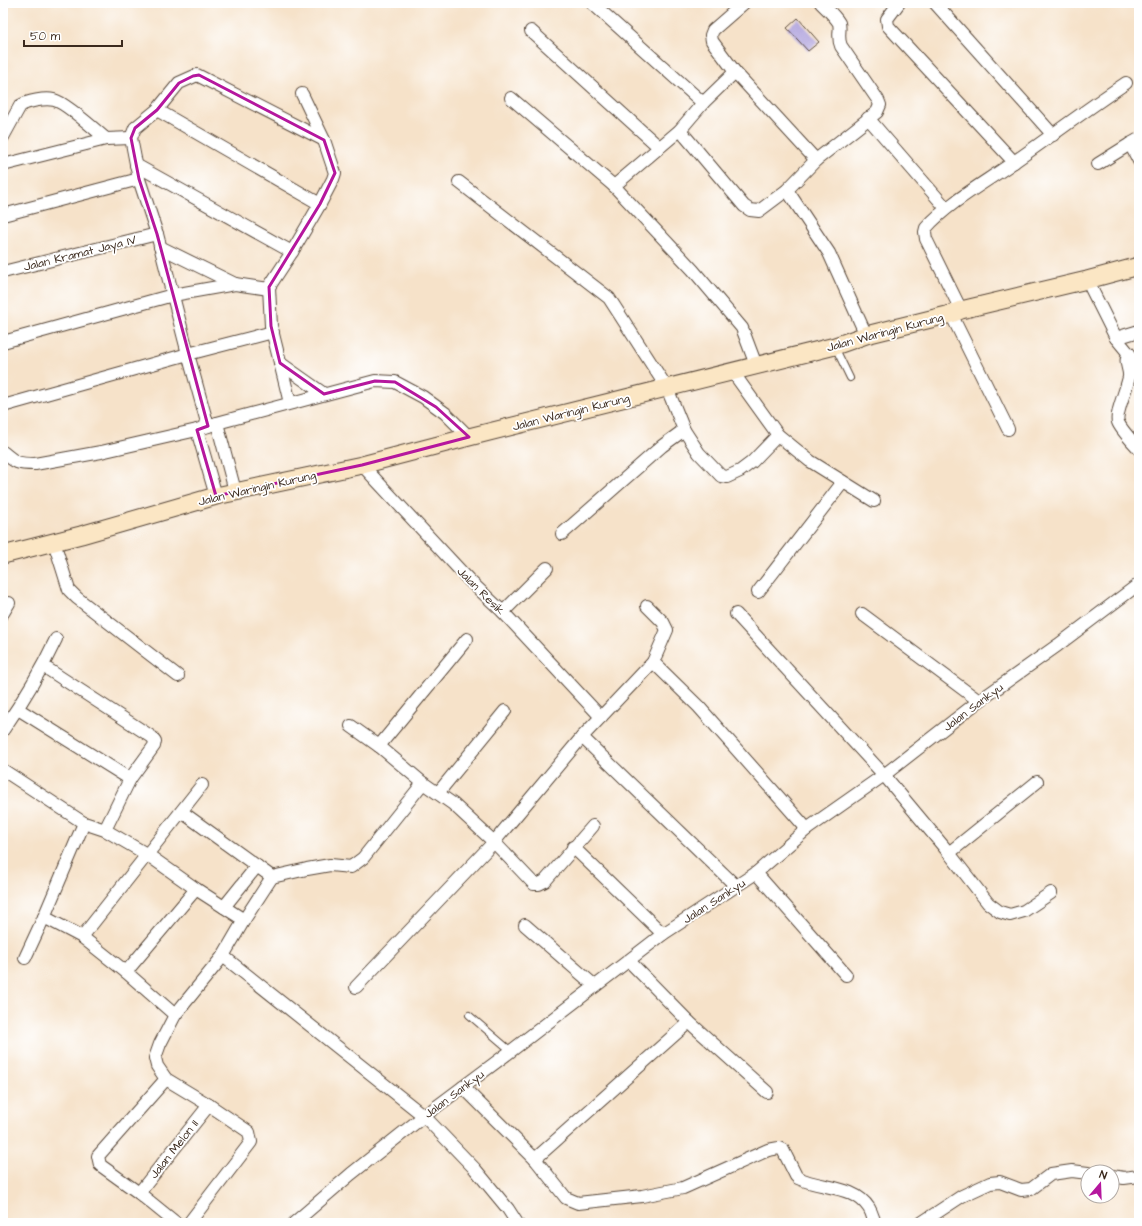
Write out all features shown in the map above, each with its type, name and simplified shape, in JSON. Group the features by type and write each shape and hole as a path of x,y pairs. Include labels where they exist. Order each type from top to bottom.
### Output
{"street":[{"path":"744,3 713,30 711,35 712,41 735,72 816,160"},
{"path":"680,130 744,206 750,210 758,211 787,190 816,160 876,112 880,105 878,100 841,46 838,36 840,29 839,23 821,3"},
{"path":"900,3 888,19 888,26 1014,162"},
{"path":"935,3 1052,135"},
{"path":"598,5 703,103"},
{"path":"531,31 659,147"},
{"path":"614,186 680,130 703,103 735,72"},
{"path":"216,496 207,426 157,234 139,179 131,138 135,128 157,110 180,83 197,75 324,140"},
{"path":"1008,429 929,247 925,235 926,228 946,208 1014,162 1088,108 1126,84"},
{"path":"290,403 273,332 269,289 271,282 292,252 320,204 335,173 324,140 302,94"},
{"path":"511,98 614,186 693,270 742,328 756,365"},
{"path":"3,137 20,106 41,100 53,100 83,120 106,140"},
{"path":"157,110 320,204"},
{"path":"868,118 946,208"},
{"path":"3,165 106,140 131,138"},
{"path":"1098,164 1134,141 1139,161"},
{"path":"136,165 292,252"},
{"path":"3,214 139,179"},
{"path":"459,182 610,298 667,388 684,430 699,453 721,476 727,477 740,471 752,462 778,435"},
{"path":"787,190 829,253 866,335"},
{"name":"Jalan Kramat Jaya IV","path":"3,272 157,234"},
{"path":"160,247 235,284 269,289"},
{"name":"Jalan Waringin Kurung","path":"3,555 216,496 362,465 835,346 866,335 1139,266"},
{"path":"1087,280 1116,338 1139,366"},
{"path":"3,342 173,295 235,284"},
{"path":"3,406 188,354 273,332"},
{"path":"1116,338 1139,332"},
{"path":"1129,353 1126,357 1126,362 1130,375 1117,417 1118,423 1139,449"},
{"path":"280,363 324,394"},
{"path":"732,371 778,435 810,461 874,501"},
{"path":"3,466 16,462 35,464 101,452 207,426 375,381 394,382 423,397 469,437"},
{"path":"207,426 235,492"},
{"path":"562,534 662,446 684,430"},
{"path":"3,452 16,462"},
{"name":"Jalan Resik","path":"362,465 470,581 503,612 601,717"},
{"path":"758,592 843,482"},
{"path":"54,542 69,590 77,598 178,676"},
{"path":"503,612 547,568"},
{"name":"Jalan Sankyu","path":"294,1223 351,1174 424,1116 511,1052 662,934 756,873 807,829 884,775 979,700 1058,645 1139,584"},
{"path":"356,987 494,842 582,737 653,662 666,630 662,622 647,606"},
{"path":"736,614 884,775 949,853 988,903 1000,912 1010,915 1024,911 1051,893"},
{"path":"862,614 979,700"},
{"path":"3,730 18,709 43,666 56,639"},
{"path":"379,746 467,639"},
{"path":"653,662 699,708 807,829"},
{"path":"43,666 152,737 155,741 154,746 130,779 106,830"},
{"path":"18,709 130,779"},
{"path":"438,793 505,711"},
{"path":"351,726 379,746 423,783 453,804 537,885 545,881 573,847 593,826"},
{"path":"582,737 736,886"},
{"path":"3,770 84,823 106,830 148,855 196,889 244,920"},
{"path":"949,853 1037,782"},
{"path":"189,1223 251,1142 250,1132 166,1079 157,1066 155,1058 160,1044 175,1015 224,956 244,920 272,877 330,865 351,867 363,858 423,783"},
{"path":"82,937 202,785"},
{"path":"182,812 272,877"},
{"path":"26,958 84,823"},
{"path":"573,847 662,934"},
{"path":"224,907 257,866"},
{"path":"756,873 846,975"},
{"path":"126,972 196,889"},
{"path":"44,917 82,937 126,972 175,1015"},
{"path":"525,925 596,986"},
{"path":"224,956 424,1116 475,1169 508,1209 517,1223"},
{"path":"628,961 689,1022 767,1092"},
{"path":"535,1159 689,1022"},
{"path":"166,1079 98,1156 100,1165 139,1193 176,1223"},
{"path":"463,1087 535,1159 566,1198 578,1203 642,1196 683,1188 768,1150 779,1148 783,1150 798,1178 849,1192 861,1199 870,1209 875,1223"},
{"name":"Jalan Melon II","path":"139,1193 209,1105"},
{"path":"921,1223 962,1196 990,1183 1000,1182 1021,1190 1031,1189 1051,1174 1072,1171 1080,1172"},
{"path":"1120,1177 1139,1176"}],"lane":[{"path":"835,346 850,378"},
{"path":"469,1015 511,1052"}],"highlighted area":[{"path":"199,75 324,140 335,173 320,204 269,287 271,326 280,363 324,394 375,381 395,382 436,407 469,437 362,465 216,496 197,430 208,426 157,234 139,179 131,138 135,128 157,110 179,83 193,76"}],"building":[{"path":"798,18 819,42 808,51 787,28"}]}
